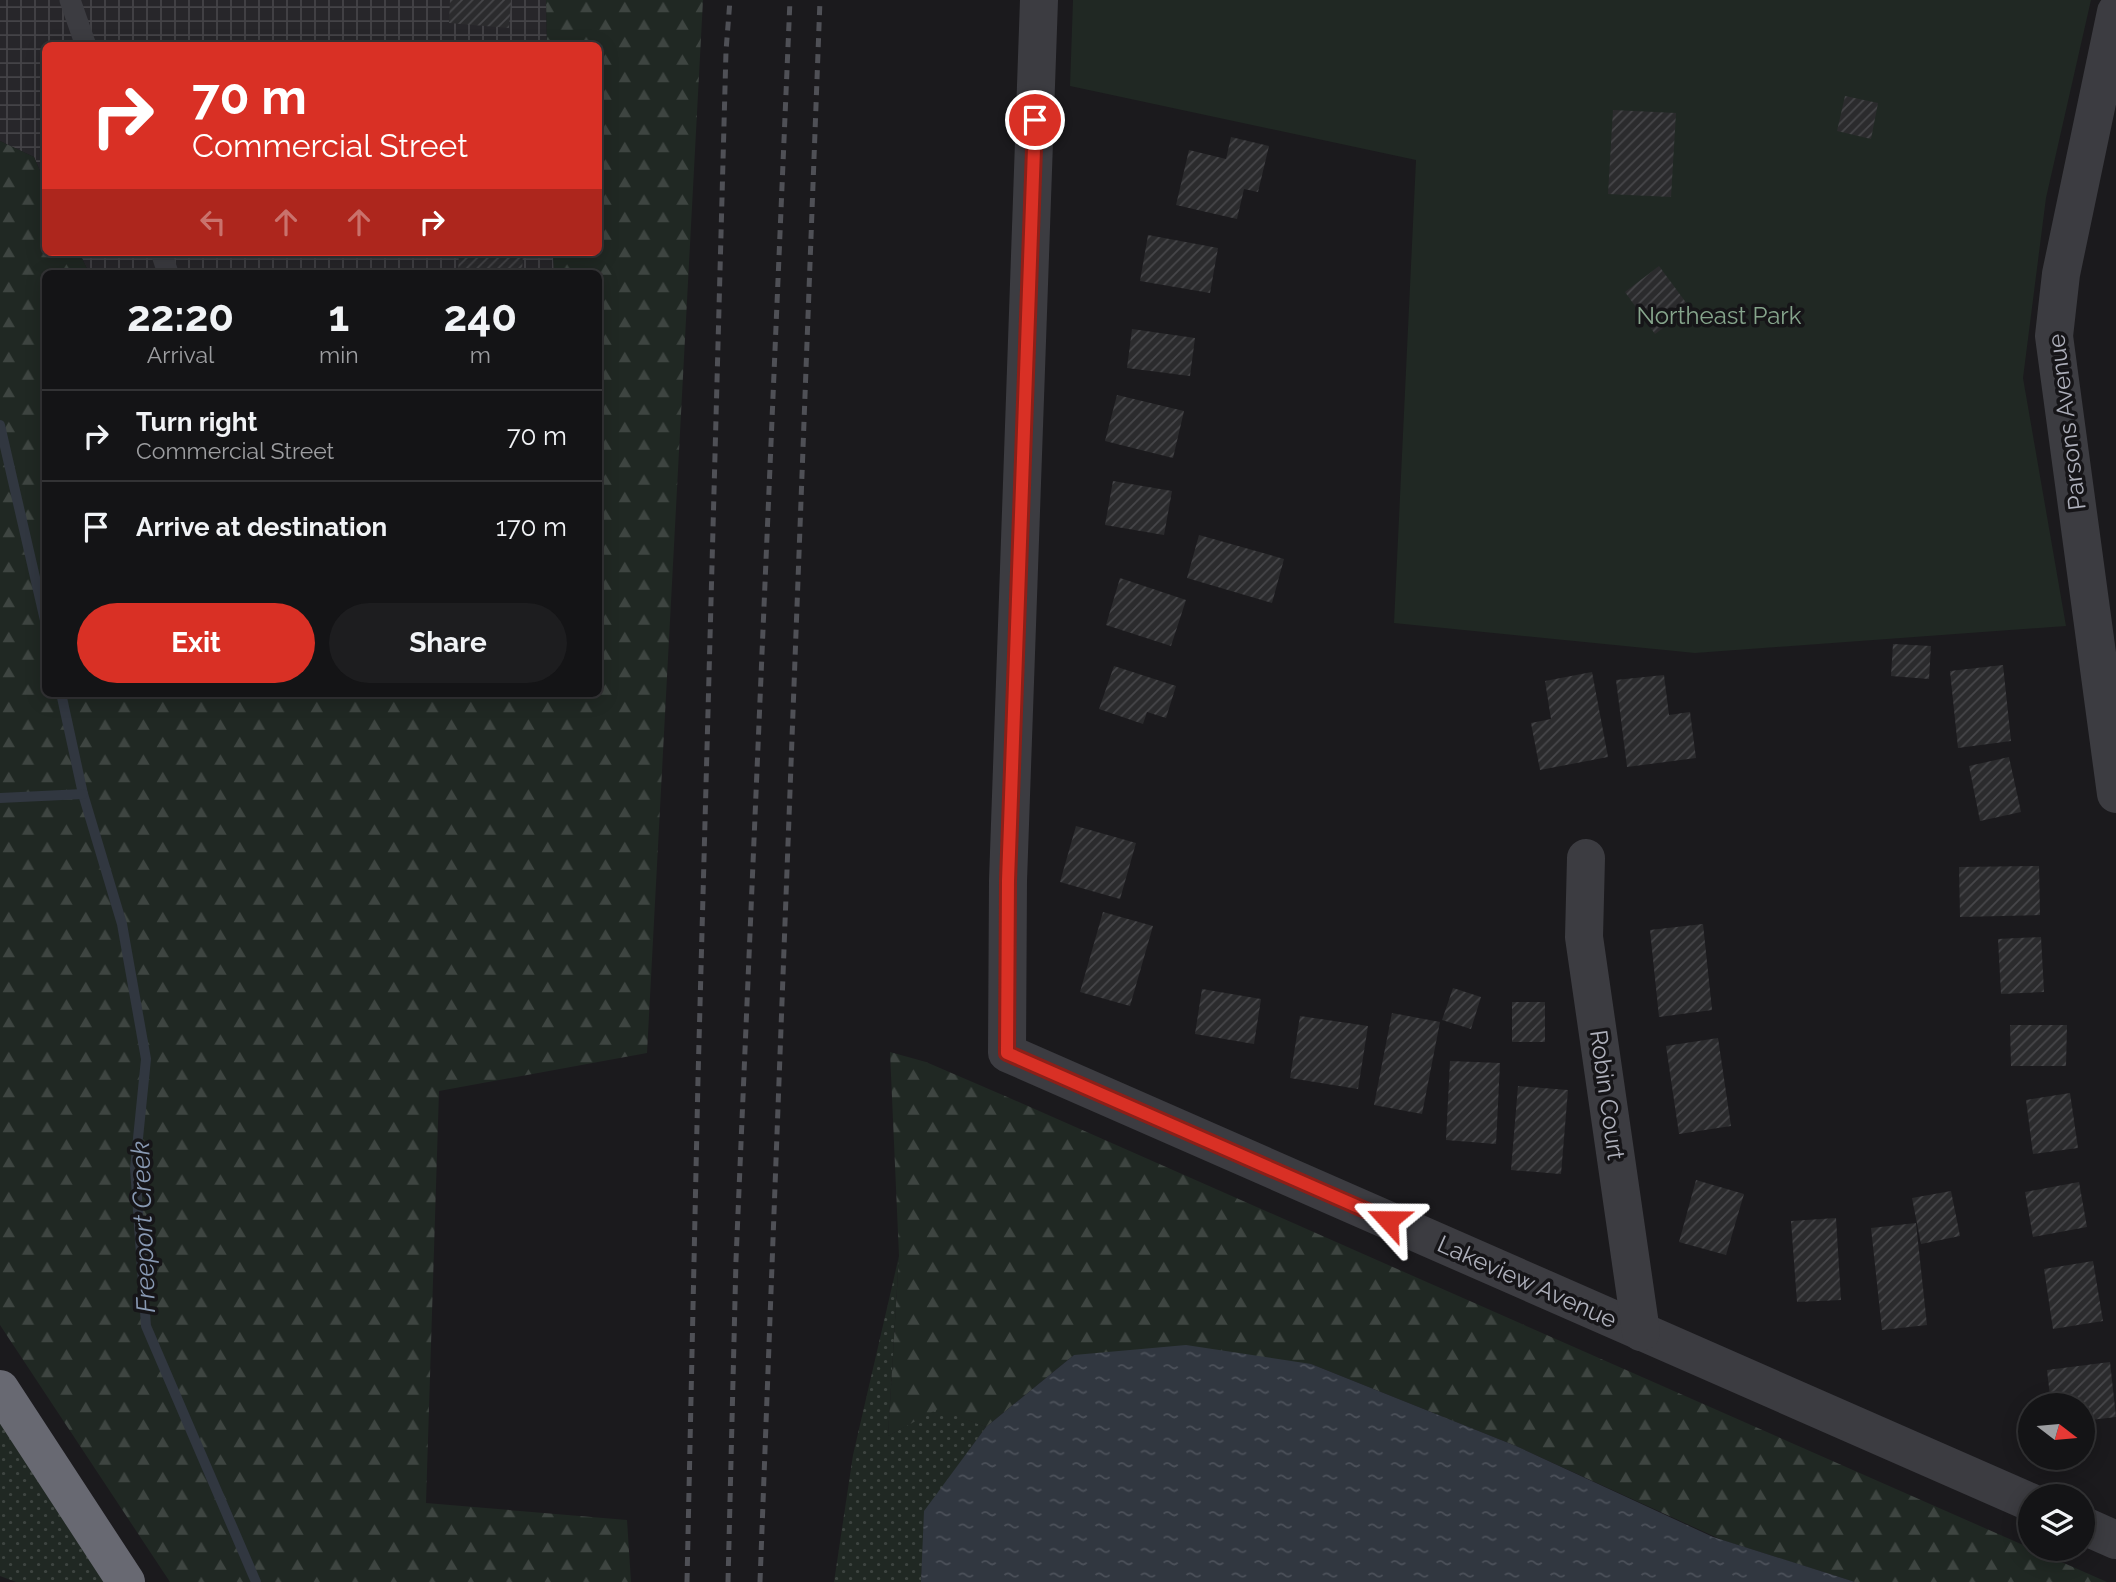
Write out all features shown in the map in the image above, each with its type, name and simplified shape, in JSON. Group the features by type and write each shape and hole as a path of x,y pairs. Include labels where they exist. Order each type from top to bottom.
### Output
{"highway":[{"path":"0,1389 126,1582"}],"street":[{"name":"Lakeview Avenue","path":"1040,0 1008,881 1007,1053 2018,1497"},
{"name":"Parsons Avenue","path":"2116,12 2061,274 2054,336 2116,794"},
{"name":"Robin Court","path":"1586,858 1584,937 1641,1332"},
{"path":"2095,1531 2116,1540"}],"lane":[{"path":"70,0 85,42"}],"shaded area":[{"path":"0,0 546,0 547,42 42,42 42,175 34,157 0,141"},
{"path":"81,256 553,256 554,270 88,270"}],"green space":[{"path":"546,0 703,0 647,1053 439,1091 426,1503 627,1520 631,1582 170,1582 0,1325 0,141 34,157 42,175 42,256 81,256 88,270 42,270 42,697 602,697 602,270 554,270 553,256 602,256 602,42 547,42"},
{"name":"Northeast Park","path":"1073,0 2091,0 2046,198 2023,378 2066,626 1695,653 1394,623 1416,160 1070,86"},
{"path":"890,1052 926,1062 1005,1096 2018,1543 2018,1561 2059,1561 2107,1582 1855,1582 1722,1540 1516,1446 1311,1364 1074,1355 986,1427 938,1409 888,1436 899,1256"},
{"path":"899,1256 888,1436 938,1408 986,1427 925,1511 921,1582 834,1582 853,1455"},
{"path":"0,1421 106,1582 16,1582 0,1576"}],"water":[{"path":"1186,1345 1311,1364 1516,1446 1713,1537 1855,1582 921,1582 924,1511 986,1427 1074,1355"}],"building":[{"path":"450,0 511,0 509,28 449,23"},
{"path":"1845,96 1878,103 1871,139 1837,131"},
{"path":"1613,110 1676,113 1671,197 1608,194"},
{"path":"1231,137 1269,146 1258,192 1244,189 1237,219 1176,205 1189,150 1226,159"},
{"path":"1148,235 1218,248 1210,293 1140,281"},
{"path":"459,256 523,256 522,270 458,270"},
{"path":"1659,266 1690,308 1655,334 1625,292"},
{"path":"1132,329 1195,338 1190,376 1127,368"},
{"path":"1117,395 1184,411 1173,458 1105,441"},
{"path":"1113,481 1172,491 1164,535 1105,525"},
{"path":"1199,535 1284,559 1272,603 1187,578"},
{"path":"1120,578 1186,600 1171,646 1106,625"},
{"path":"1893,644 1931,646 1929,679 1891,676"},
{"path":"2003,665 2011,741 1958,748 1950,671"},
{"path":"1114,666 1176,686 1166,718 1147,712 1143,724 1099,709"},
{"path":"1592,672 1608,757 1540,770 1531,723 1551,719 1545,681"},
{"path":"1664,675 1669,715 1690,712 1696,758 1627,767 1616,680"},
{"path":"2009,757 2021,812 1980,821 1969,766"},
{"path":"1076,826 1136,843 1120,899 1060,882"},
{"path":"2039,866 2040,915 1960,917 1959,867"},
{"path":"1103,912 1153,926 1130,1006 1080,992"},
{"path":"1703,924 1712,1010 1659,1017 1650,930"},
{"path":"2041,937 2044,992 2001,994 1998,939"},
{"path":"1453,988 1481,997 1471,1029 1442,1020"},
{"path":"1202,989 1261,999 1254,1044 1195,1034"},
{"path":"1512,1002 1545,1002 1545,1042 1512,1042"},
{"path":"1392,1013 1440,1022 1422,1114 1374,1105"},
{"path":"1300,1016 1368,1026 1358,1089 1290,1078"},
{"path":"2010,1025 2067,1025 2066,1066 2011,1066"},
{"path":"1718,1038 1731,1126 1679,1134 1666,1046"},
{"path":"1450,1061 1500,1063 1496,1144 1446,1140"},
{"path":"1518,1086 1568,1090 1561,1174 1511,1170"},
{"path":"2070,1093 2078,1148 2033,1154 2026,1100"},
{"path":"1696,1180 1744,1194 1726,1255 1679,1242"},
{"path":"2079,1182 2087,1227 2033,1237 2025,1192"},
{"path":"1951,1191 1960,1236 1921,1244 1912,1198"},
{"path":"1836,1218 1841,1300 1797,1302 1791,1221"},
{"path":"1916,1223 1927,1325 1882,1330 1871,1228"},
{"path":"2093,1261 2103,1321 2053,1329 2044,1269"},
{"path":"2110,1362 2116,1417 2095,1419 2095,1393 2050,1393 2047,1370"}],"waterway":[{"name":"Freeport Creek","path":"0,425 42,608"},
{"name":"Freeport Creek","path":"62,697 83,794 122,924 146,1059 135,1168 146,1326 256,1582"},
{"path":"0,798 83,794"}],"railway":[{"path":"687,1582 698,1079 726,51 730,0"},
{"path":"728,1582 736,1260 790,0"},
{"path":"760,1582 820,0"}],"route":[{"path":"1035,120 1008,881 1007,1053 1388,1220"}]}
